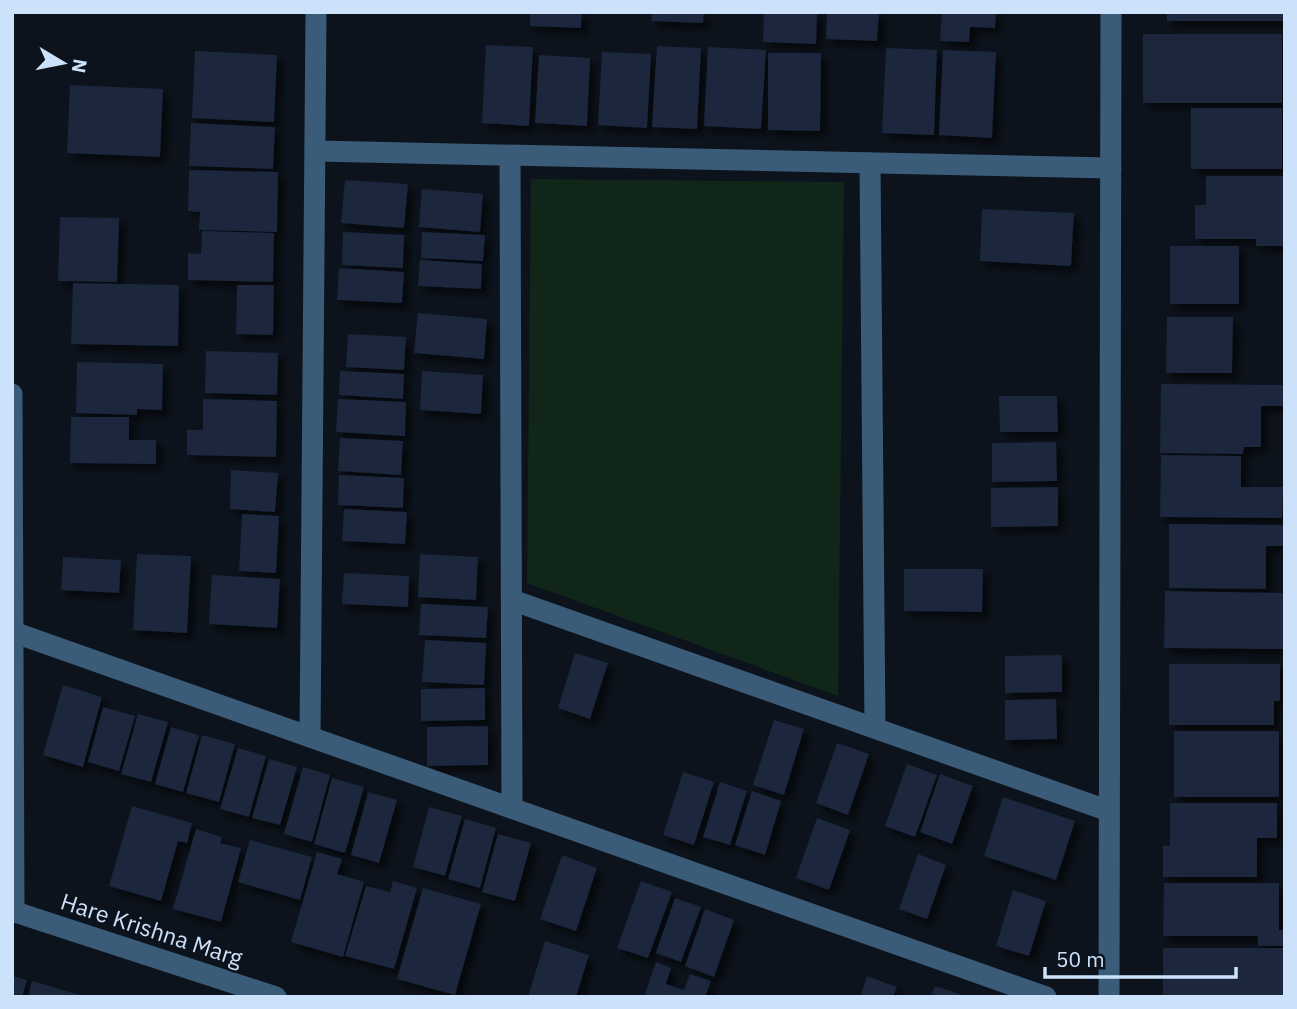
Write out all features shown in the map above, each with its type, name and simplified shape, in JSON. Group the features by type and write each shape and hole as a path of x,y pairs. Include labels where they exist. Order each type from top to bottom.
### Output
{"street":[{"path":"310,737 316,12"},
{"path":"1109,997 1111,12"},
{"path":"316,151 1111,167"},
{"path":"510,156 512,808"},
{"path":"870,163 875,728"},
{"path":"12,394 13,911"},
{"path":"512,600 1109,811"},
{"path":"13,632 1046,997"},
{"name":"Hare Krishna Marg","path":"13,911 276,997"}],"green space":[{"path":"531,179 844,182 838,696 527,583"}],"building":[{"path":"530,12 582,12 581,28 530,26"},
{"path":"652,12 704,12 703,23 651,21"},
{"path":"764,12 817,12 816,44 763,42"},
{"path":"827,12 879,12 877,41 826,39"},
{"path":"942,12 996,12 995,28 970,27 969,42 940,41"},
{"path":"1167,12 1285,12 1285,21 1167,21"},
{"path":"1143,34 1282,34 1282,103 1143,103"},
{"path":"486,45 533,47 529,126 482,123"},
{"path":"657,46 701,48 697,129 652,127"},
{"path":"708,47 766,50 761,129 704,126"},
{"path":"886,48 937,50 934,135 882,133"},
{"path":"943,50 996,52 992,138 939,135"},
{"path":"195,51 277,55 274,122 192,118"},
{"path":"602,52 651,54 647,128 598,125"},
{"path":"768,53 821,53 820,131 768,130"},
{"path":"539,55 590,58 587,126 535,123"},
{"path":"70,85 163,89 160,157 67,153"},
{"path":"1191,108 1282,108 1282,169 1191,169"},
{"path":"191,123 275,127 273,169 189,166"},
{"path":"189,170 278,172 277,232 199,230 200,212 188,211"},
{"path":"1206,176 1284,176 1283,246 1256,246 1256,239 1195,239 1195,205 1206,205"},
{"path":"345,180 408,184 404,228 341,223"},
{"path":"422,189 483,194 480,232 419,227"},
{"path":"982,209 1074,213 1071,266 980,261"},
{"path":"60,217 119,218 117,282 58,281"},
{"path":"202,231 274,233 273,282 188,280 188,253 201,254"},
{"path":"343,232 404,235 403,268 342,265"},
{"path":"422,232 485,235 483,261 421,258"},
{"path":"1170,246 1239,246 1239,304 1170,304"},
{"path":"420,260 482,264 481,289 418,286"},
{"path":"339,268 404,272 402,303 337,300"},
{"path":"73,283 179,285 178,346 71,344"},
{"path":"237,285 274,285 273,335 236,334"},
{"path":"418,313 487,319 484,359 414,353"},
{"path":"1167,317 1233,317 1232,373 1166,373"},
{"path":"348,334 406,337 404,370 346,367"},
{"path":"206,351 278,353 277,395 205,393"},
{"path":"77,362 163,364 162,410 137,409 137,415 76,413"},
{"path":"340,371 404,374 403,399 339,395"},
{"path":"422,371 483,375 481,414 420,410"},
{"path":"1161,384 1284,385 1283,406 1261,406 1261,447 1244,447 1243,454 1160,453"},
{"path":"999,396 1057,396 1058,432 1000,432"},
{"path":"203,399 277,401 276,457 187,455 187,430 203,430"},
{"path":"338,399 406,402 405,436 336,432"},
{"path":"71,417 129,417 129,440 156,440 156,464 70,463"},
{"path":"340,438 403,441 401,475 338,471"},
{"path":"1056,442 1057,481 992,482 992,443"},
{"path":"1161,455 1241,456 1241,487 1283,487 1282,518 1160,517"},
{"path":"231,470 278,473 275,512 230,509"},
{"path":"339,475 404,478 403,508 338,505"},
{"path":"1058,487 1058,526 991,527 991,488"},
{"path":"344,509 407,512 405,544 342,541"},
{"path":"242,514 279,516 276,573 239,571"},
{"path":"1169,524 1284,525 1284,546 1266,546 1266,589 1169,588"},
{"path":"137,554 191,556 187,633 133,630"},
{"path":"420,554 478,557 476,600 418,597"},
{"path":"63,557 121,560 119,593 61,590"},
{"path":"904,569 983,569 982,612 904,611"},
{"path":"344,573 409,576 408,607 342,604"},
{"path":"212,575 280,579 277,628 209,624"},
{"path":"1165,591 1285,593 1285,649 1164,648"},
{"path":"421,604 488,607 486,638 419,635"},
{"path":"425,640 486,643 484,685 422,682"},
{"path":"575,653 608,663 590,719 558,708"},
{"path":"1062,655 1062,692 1005,693 1005,656"},
{"path":"1169,664 1280,664 1280,701 1274,701 1274,725 1169,725"},
{"path":"63,685 102,697 83,767 43,755"},
{"path":"485,688 485,720 421,721 421,689"},
{"path":"1056,699 1057,739 1005,740 1005,700"},
{"path":"103,707 135,716 119,771 88,762"},
{"path":"138,714 168,722 151,782 121,774"},
{"path":"774,720 804,729 784,795 753,785"},
{"path":"488,726 488,765 427,766 427,727"},
{"path":"171,727 199,735 183,792 155,784"},
{"path":"1174,731 1279,731 1279,797 1174,797"},
{"path":"202,735 235,744 219,802 186,793"},
{"path":"837,743 869,754 848,815 816,803"},
{"path":"238,748 266,756 249,817 220,809"},
{"path":"269,759 297,767 280,825 252,818"},
{"path":"907,764 937,775 915,837 885,826"},
{"path":"303,767 330,775 312,842 284,834"},
{"path":"683,772 714,782 694,845 663,835"},
{"path":"940,774 973,786 952,844 920,832"},
{"path":"332,778 364,787 345,853 314,844"},
{"path":"720,782 747,791 730,845 703,837"},
{"path":"752,791 781,801 765,855 735,845"},
{"path":"368,792 397,800 379,863 351,855"},
{"path":"1003,797 1075,821 1056,880 984,856"},
{"path":"1170,803 1277,803 1277,838 1257,838 1257,877 1163,877 1163,846 1170,846"},
{"path":"132,806 192,823 187,843 178,841 161,901 109,886"},
{"path":"429,807 462,816 445,876 413,867"},
{"path":"817,818 850,830 829,890 796,878"},
{"path":"465,819 496,828 480,888 448,879"},
{"path":"196,829 222,837 220,843 241,848 221,922 173,909"},
{"path":"498,834 531,843 515,901 482,892"},
{"path":"250,840 312,857 300,900 238,882"},
{"path":"317,852 342,859 337,874 364,882 343,957 291,942"},
{"path":"918,854 946,865 927,919 899,909"},
{"path":"562,855 597,868 576,931 540,919"},
{"path":"393,881 417,888 394,969 345,956 366,886 390,892"},
{"path":"641,881 672,892 648,958 617,948"},
{"path":"1164,883 1279,883 1279,930 1285,930 1285,946 1258,946 1258,936 1163,936"},
{"path":"423,888 481,904 455,995 397,979"},
{"path":"1013,890 1046,901 1029,956 996,946"},
{"path":"675,898 701,907 681,962 656,953"},
{"path":"705,909 734,920 714,977 685,966"},
{"path":"545,941 589,955 576,997 528,997"},
{"path":"1163,948 1284,948 1284,997 1163,997"},
{"path":"656,962 671,968 666,984 684,990 690,974 711,981 705,997 644,997"},
{"path":"12,976 27,980 22,997 12,997"},
{"path":"867,976 897,987 893,997 860,997"},
{"path":"32,981 84,996 84,997 28,997"},
{"path":"935,986 966,996 966,997 931,997"}]}
